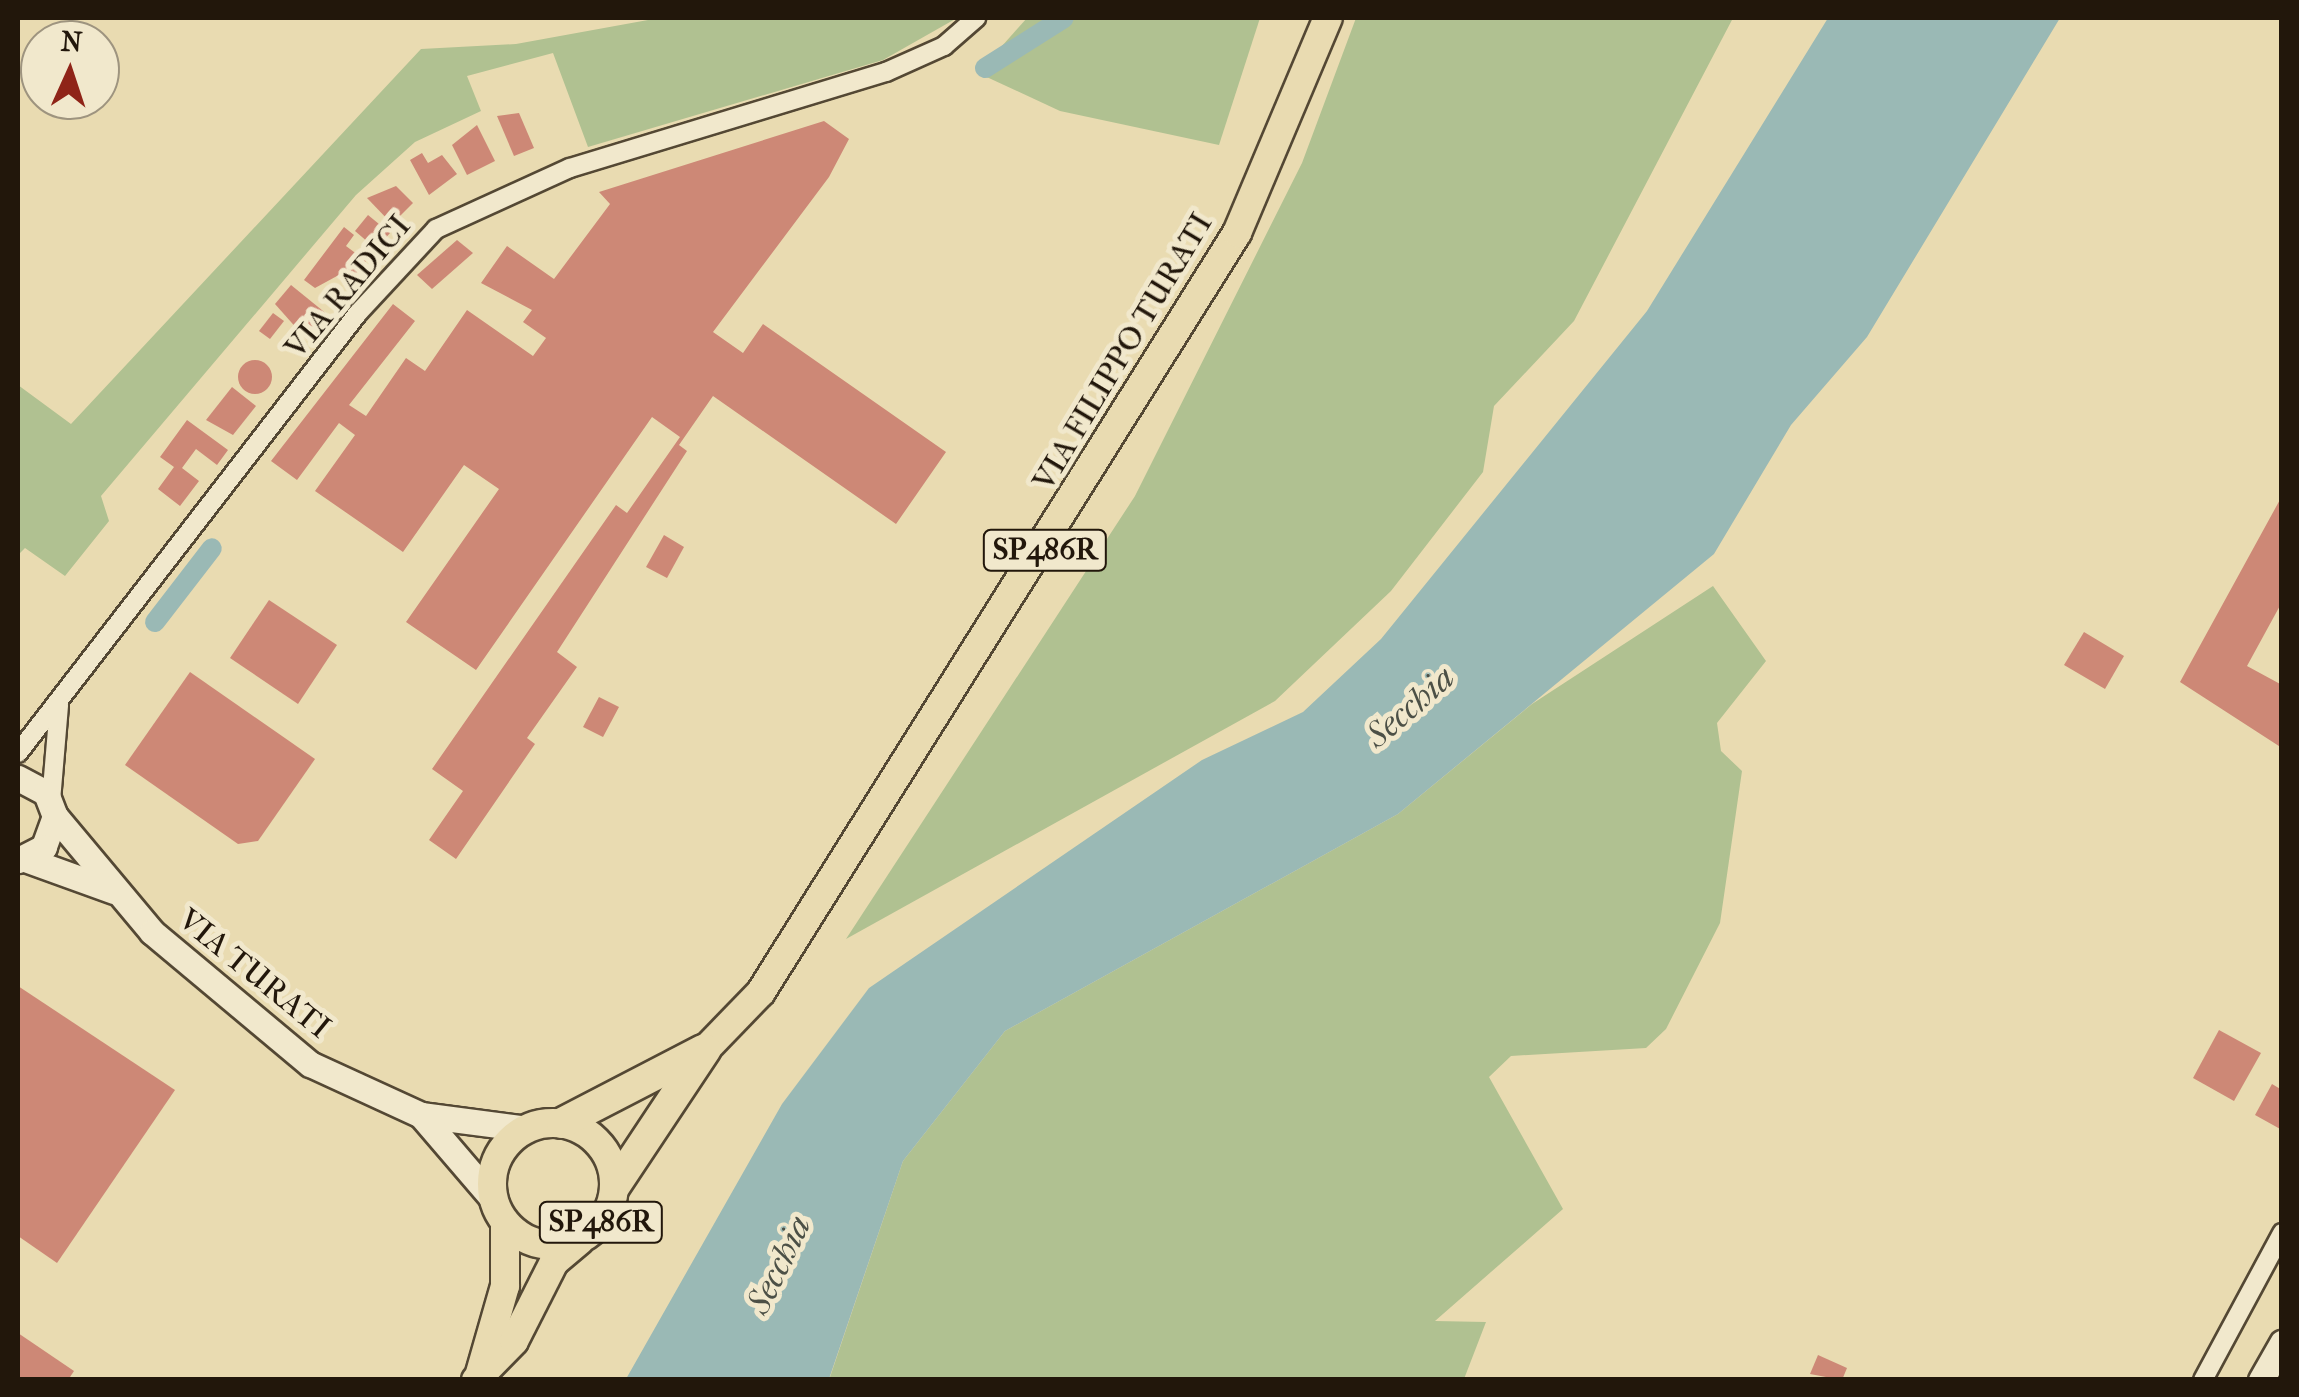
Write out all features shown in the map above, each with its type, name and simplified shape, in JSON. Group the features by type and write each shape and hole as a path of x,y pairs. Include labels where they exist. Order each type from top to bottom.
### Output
{"highway":[{"name":"SP486R","path":"562,1123 706,1048"},
{"name":"SP486R","path":"615,1186 706,1048"}],"main road":[{"name":"VIA FILIPPO TURATI","path":"706,1048 762,992 1238,233 1328,18"},
{"name":"SP486R","path":"562,1123 606,1152 615,1186 604,1217 554,1262 514,1341 478,1378 505,1286 497,1158 526,1129 562,1123"},
{"name":"SP486R","path":"499,1211 540,1244 580,1240"}],"street":[{"name":"VIA RADICI","path":"18,753 59,705 358,313 436,229 570,168 886,72 944,46 976,18"},
{"path":"21,860 44,847 53,809 59,705"},
{"name":"VIA TURATI","path":"18,778 53,809 114,891 207,985 310,1064 420,1115"},
{"name":"VIA TURATI","path":"21,860 114,891"},
{"path":"420,1115 526,1129"},
{"path":"420,1115 499,1211"},
{"path":"2204,1380 2282,1233"},
{"path":"2262,1380 2282,1343"}],"green space":[{"path":"659,18 957,18 883,60 588,147 553,53 467,76 481,111 415,142 356,195 101,496 109,521 65,576 25,548 18,555 18,385 71,424 421,49 516,44"},
{"path":"1027,18 1260,18 1219,145 1060,111 978,73"},
{"path":"1356,18 1733,18 1574,321 1494,406 1483,472 1391,591 1275,701 846,939 1135,496 1302,163"},
{"path":"1713,586 1766,661 1717,723 1721,751 1742,771 1720,923 1666,1029 1646,1048 1511,1056 1489,1077 1563,1209 1435,1321 1486,1322 1464,1379 829,1380 903,1161 1005,1031 1398,814 1532,704"}],"water":[{"name":"Secchia","path":"1828,18 2060,18 1867,337 1791,425 1714,554 1398,814 1005,1031 903,1161 829,1379 626,1379 782,1104 869,988 1202,760 1303,712 1381,639 1647,311"}],"building":[{"path":"519,113 534,148 514,156 497,116"},
{"path":"824,121 849,139 829,177 713,332 743,353 763,324 946,452 896,524 713,396 679,445 687,451 557,652 577,667 527,738 535,744 456,859 429,840 463,791 432,769 616,505 627,513 680,437 652,417 476,670 406,622 499,489 464,465 403,552 315,491 355,435 339,423 297,480 271,461 393,304 415,321 349,405 366,416 406,358 425,371 467,310 533,356 546,338 523,322 532,310 481,283 507,246 554,279 610,204 599,192"},
{"path":"477,125 495,161 467,175 452,145"},
{"path":"422,153 428,163 442,155 457,174 429,195 410,160"},
{"path":"396,186 413,203 392,224 367,198"},
{"path":"368,215 390,233 376,249 355,231"},
{"path":"344,227 354,235 346,246 366,261 348,284 337,276 315,288 304,280"},
{"path":"457,240 473,253 432,289 417,275"},
{"path":"291,285 328,315 307,340 275,304"},
{"path":"273,313 284,321 270,339 259,331"},
{"path":"255,360 267,365 272,377 267,389 255,394 243,389 238,377 243,365"},
{"path":"232,387 256,406 233,435 206,420"},
{"path":"187,420 228,450 217,465 196,449 182,468 199,481 180,506 158,489 174,467 160,457"},
{"path":"2282,496 2282,602 2247,666 2282,685 2282,748 2180,682"},
{"path":"664,535 684,547 667,578 646,567"},
{"path":"269,600 337,645 298,704 230,658"},
{"path":"2084,632 2124,656 2105,689 2064,665"},
{"path":"190,672 315,759 258,841 238,844 125,765"},
{"path":"599,697 619,707 603,737 583,727"},
{"path":"18,986 175,1090 57,1263 18,1236"},
{"path":"2219,1030 2261,1053 2234,1101 2193,1078"},
{"path":"2272,1084 2282,1090 2282,1130 2255,1115"},
{"path":"18,1333 74,1371 68,1380 18,1380"},
{"path":"1818,1355 1847,1368 1842,1380 1810,1374"}],"waterway":[{"path":"985,68 1064,18"},
{"path":"155,622 212,548"}]}
